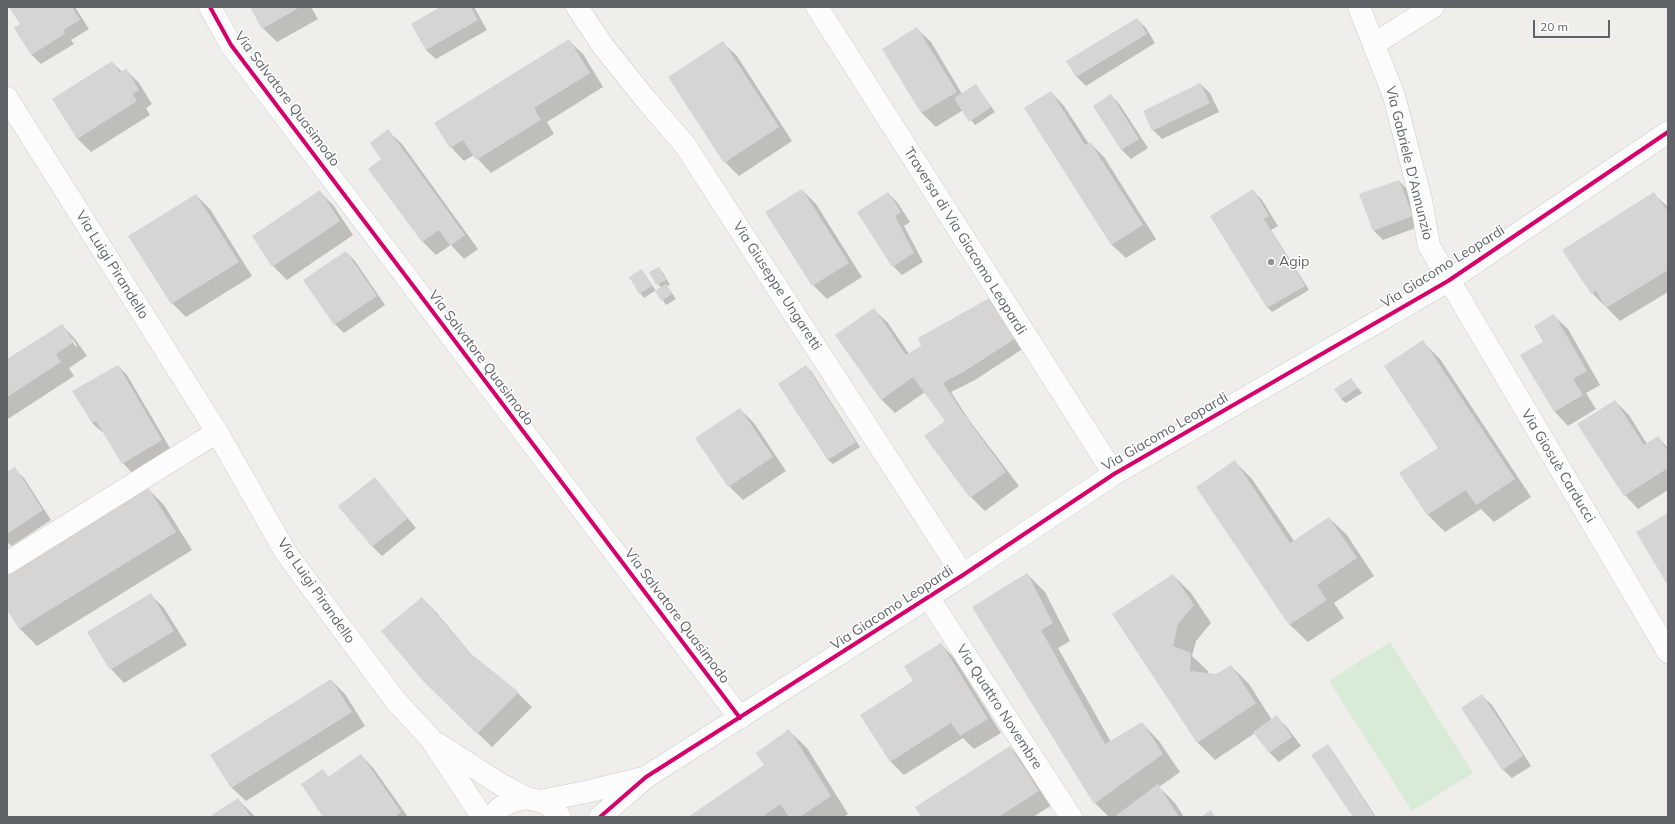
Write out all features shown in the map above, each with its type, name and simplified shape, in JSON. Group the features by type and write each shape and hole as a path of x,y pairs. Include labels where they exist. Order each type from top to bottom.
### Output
{"street":[{"name":"Via Salvatore Quasimodo","path":"210,7 231,45 740,718"},
{"name":"Via Giuseppe Ungaretti","path":"577,7 603,46 685,145 963,575"},
{"name":"Traversa di Via Giacomo Leopardi","path":"817,7 1114,474"},
{"name":"Via Gabriele D'Annunzio","path":"1359,7 1394,96 1421,200 1429,246 1448,280"},
{"path":"1374,44 1433,7"},
{"name":"Via Luigi Pirandello","path":"7,98 216,432 286,552 395,700 430,738 481,817"},
{"name":"Via Giacomo Leopardi","path":"600,817 646,778 963,575 1114,474 1448,280 1668,132"},
{"name":"Via Giosuè Carducci","path":"1448,280 1668,652"},
{"path":"7,563 216,432"},
{"name":"Via Quattro Novembre","path":"928,597 1071,817"},
{"name":"Via Luigi Pirandello","path":"430,738 500,784 533,800 550,806 560,817"},
{"name":"Via Giacomo Leopardi","path":"492,817 501,807 513,801 533,800 586,792 646,778"}],"green space":[{"path":"1390,642 1473,773 1412,811 1329,681"}],"building":[{"path":"14,7 72,7 80,20 63,30 65,34 31,55 14,28 20,24 10,9"},
{"path":"250,7 300,7 262,29"},
{"path":"440,7 471,7 478,20 426,50 411,24"},
{"path":"1137,18 1147,34 1076,77 1066,61"},
{"path":"917,27 957,92 921,113 882,49"},
{"path":"569,39 590,73 534,108 541,120 476,160 463,140 450,148 434,123"},
{"path":"723,41 779,127 724,163 668,77"},
{"path":"112,61 120,73 126,68 139,90 133,94 137,101 77,139 52,99"},
{"path":"1200,83 1210,103 1152,131 1143,111"},
{"path":"976,84 991,107 969,122 954,98"},
{"path":"1051,91 1085,145 1090,142 1143,225 1111,245 1024,108"},
{"path":"1111,94 1139,139 1121,150 1093,106"},
{"path":"388,129 465,235 450,246 439,230 422,242 368,169 381,159 370,143"},
{"path":"1399,180 1413,216 1373,231 1359,194"},
{"path":"802,189 849,263 812,286 765,212"},
{"path":"1253,189 1269,216 1264,219 1305,286 1267,308 1210,216"},
{"path":"320,190 340,221 272,267 252,236"},
{"path":"888,192 901,212 895,216 914,253 892,267 857,212"},
{"path":"1654,192 1668,212 1668,270 1606,308 1596,291 1591,294 1562,250"},
{"path":"196,194 239,262 171,304 128,236"},
{"path":"346,251 377,296 334,325 303,280"},
{"path":"659,267 666,280 656,285 649,272"},
{"path":"642,269 652,286 639,294 629,277"},
{"path":"666,284 672,294 661,301 655,291"},
{"path":"991,297 1016,338 965,371 943,383 1006,472 970,498 924,436 945,421 913,377 881,400 835,335 874,308 906,355 921,346 918,338"},
{"path":"1554,314 1587,371 1573,379 1583,395 1554,412 1520,355 1543,342 1534,326"},
{"path":"62,324 74,342 56,354 61,362 7,397 7,359"},
{"path":"1423,340 1515,479 1476,505 1466,490 1427,515 1399,473 1438,448 1384,366"},
{"path":"118,365 162,440 122,464 96,421 92,423 72,391"},
{"path":"806,365 856,442 828,460 778,384"},
{"path":"1351,378 1358,388 1341,399 1334,389"},
{"path":"1615,400 1644,445 1658,436 1668,452 1668,468 1624,496 1577,424"},
{"path":"740,408 773,457 728,487 695,438"},
{"path":"1235,460 1290,543 1329,517 1357,558 1317,585 1327,600 1289,625 1196,487"},
{"path":"15,467 43,510 7,534 7,472"},
{"path":"375,477 408,518 372,547 338,506"},
{"path":"147,486 176,532 19,629 7,610 7,573"},
{"path":"1668,513 1668,586 1636,532"},
{"path":"1027,573 1053,623 1041,630 1105,744 1142,722 1163,754 1094,804 972,607"},
{"path":"1173,574 1194,605 1178,624 1173,646 1191,653 1190,671 1216,674 1231,665 1256,703 1197,743 1112,614"},
{"path":"151,593 174,631 110,670 87,632"},
{"path":"422,597 470,653 519,692 477,734 424,682 381,631"},
{"path":"941,643 988,719 960,736 951,723 890,762 860,715 913,681 904,666"},
{"path":"331,679 352,712 231,788 210,755"},
{"path":"1482,694 1523,756 1502,770 1461,708"},
{"path":"1277,715 1292,737 1269,753 1253,732"},
{"path":"789,729 831,796 800,817 789,817 780,804 762,817 688,817 764,765 756,753"},
{"path":"1328,744 1375,817 1353,817 1311,755"},
{"path":"1010,746 1039,791 998,817 921,817 915,807"},
{"path":"361,754 401,812 395,817 323,817 301,784 323,769 328,777"},
{"path":"1158,784 1179,817 1114,817"},
{"path":"238,798 251,817 209,817"},
{"path":"1211,810 1215,817 1201,817"}],"cycle path":[{"path":"210,7 231,45 740,718"},
{"path":"600,817 646,777 963,575 1114,474 1448,281 1668,132"}],"place":[{"name":"Agip","path":"1271,262"}]}
